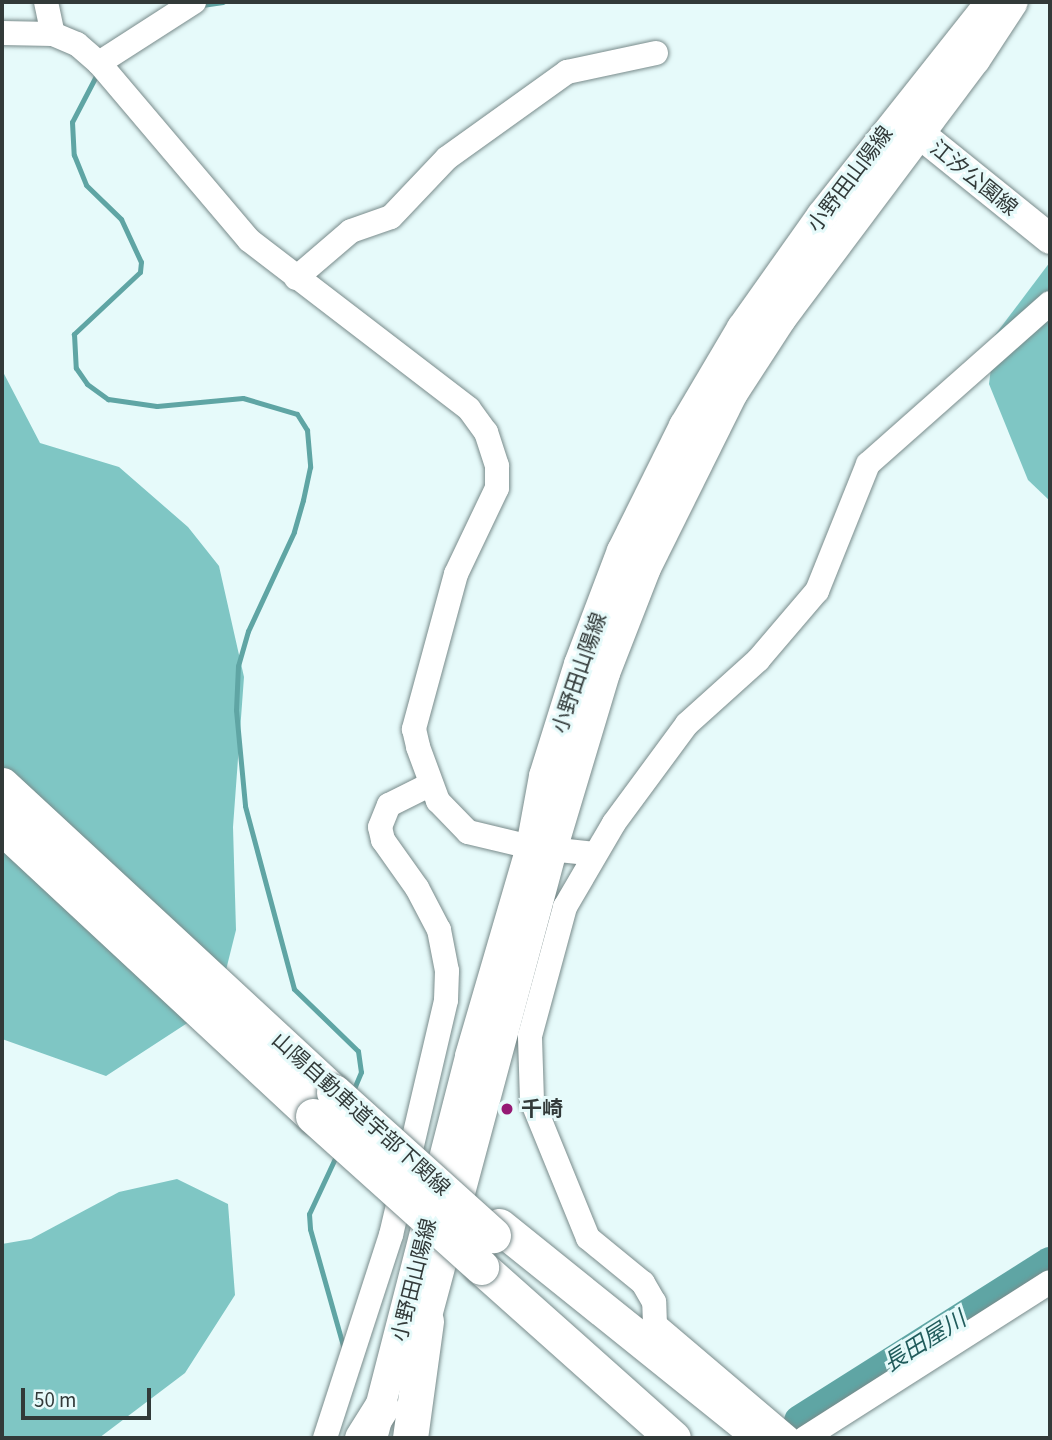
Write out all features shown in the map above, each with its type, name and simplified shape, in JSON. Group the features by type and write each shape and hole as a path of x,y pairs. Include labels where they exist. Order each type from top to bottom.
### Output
{"highway":[{"name":"山陽自動車道宇部下関線","path":"2,785 324,1104 428,1173 673,1438"},
{"name":"山陽自動車道宇部下関線","path":"2,827 324,1104 724,1438"},
{"path":"491,1243 763,1438"},
{"path":"410,1438 426,1321"},
{"path":"362,1438 382,1428"}],"main road":[{"name":"小野田山陽線","path":"909,125 991,2"},
{"name":"小野田山陽線","path":"382,1428 426,1321 542,849 544,776 579,664 622,551 684,426 742,328 1013,2"},
{"name":"江汐公園線","path":"909,125 1050,239"},
{"name":"小野田山陽線","path":"382,1428 470,1056 542,849"}],"street":[{"path":"46,2 53,34"},
{"path":"99,63 194,2"},
{"path":"2,33 53,34 77,44 99,63 224,216 296,278 469,409 494,450 497,488 456,574 414,729 431,784 446,814 468,832 542,849 596,854"},
{"path":"296,278 351,231 391,218 447,158 567,72 656,53"},
{"path":"788,1438 655,1325 654,1302 643,1283 588,1238 532,1101 530,1036 565,907 596,854 687,723 758,660 817,591 868,464 1049,304"},
{"path":"325,1438 390,1235 446,1000 447,971 439,930 417,888 383,840 380,827 389,805 431,784"},
{"path":"821,1435 1050,1282"}],"shaded area":[{"path":"1050,262 1050,501 1028,480 989,384 995,335"},
{"path":"2,370 40,443 119,467 188,527 219,566 244,677 233,827 236,930 222,986 192,1020 106,1076 2,1039"},
{"path":"177,1179 228,1204 235,1295 185,1373 99,1438 2,1438 2,1244 31,1239 119,1192"}],"waterway":[{"path":"202,5 223,2"},
{"path":"97,74 72,122 74,155 86,185 121,219 141,262 140,272 74,334 76,368 87,384 108,399 157,406 243,398 297,414 307,430 310,467 303,500 294,532 248,631 238,666 236,710 245,806 294,989 358,1051 361,1072 352,1093"},
{"path":"337,1154 309,1214 310,1229 343,1346"},
{"name":"長田屋川","path":"800,1421 1050,1263"}],"place":[{"name":"千崎","path":"507,1109"}]}
